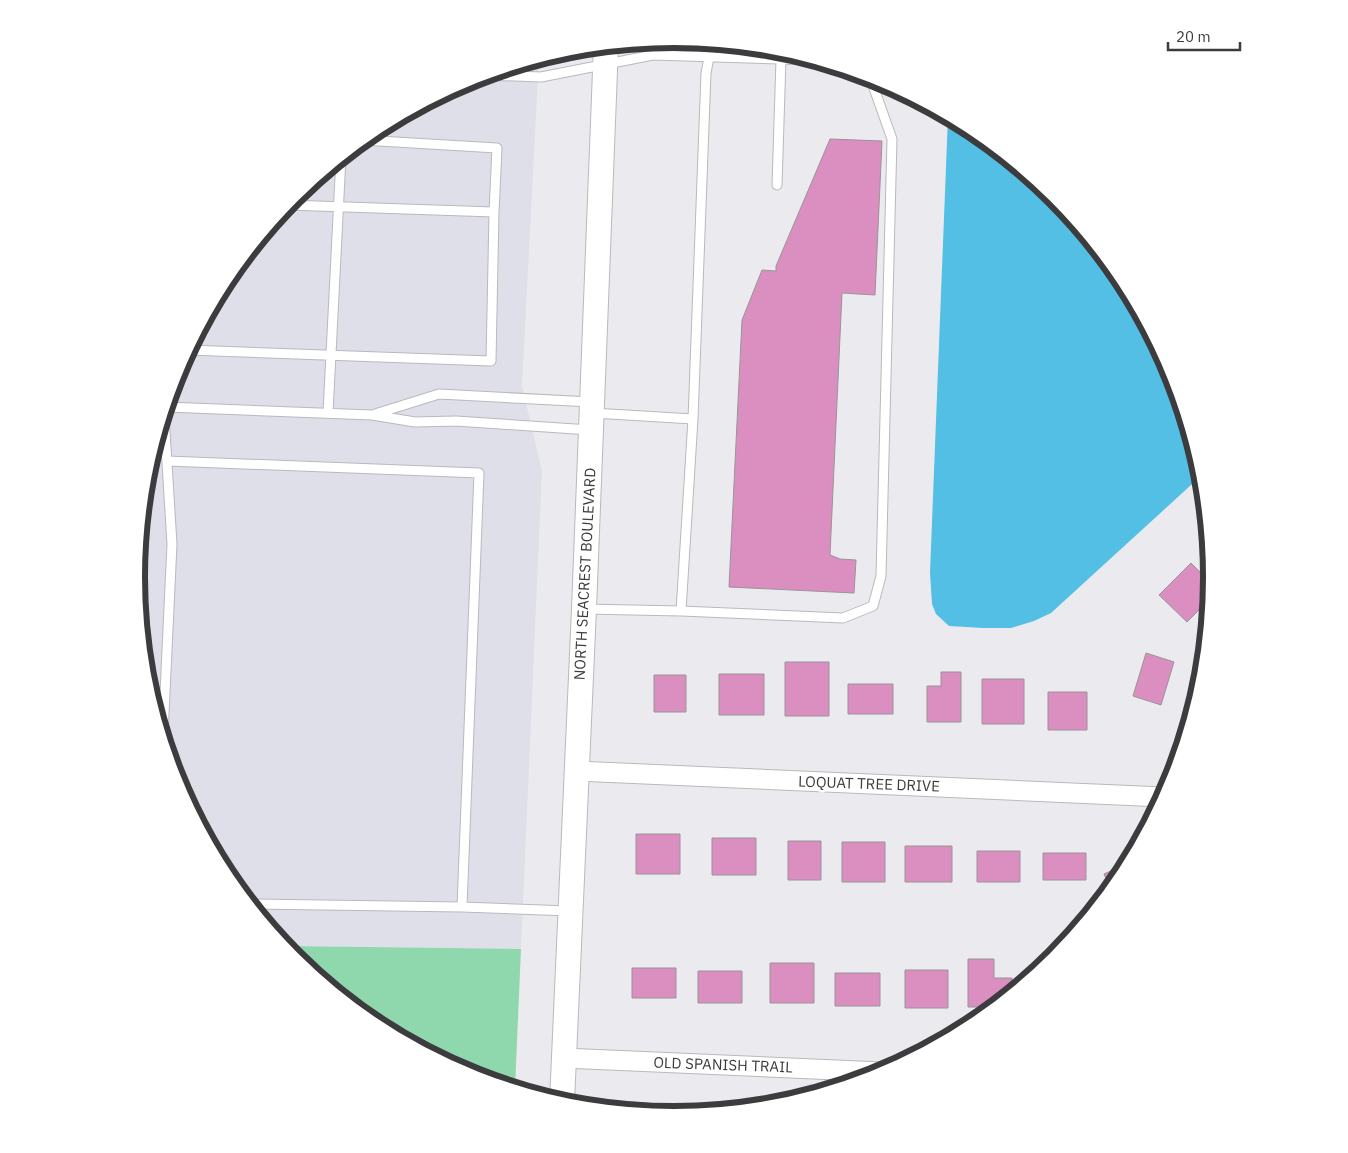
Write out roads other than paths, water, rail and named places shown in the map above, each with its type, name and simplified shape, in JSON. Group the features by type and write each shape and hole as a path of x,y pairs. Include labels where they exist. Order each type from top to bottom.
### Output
{"street":[{"name":"NORTH SEACREST BOULEVARD","path":"562,1093 606,55"},
{"name":"LOQUAT TREE DRIVE","path":"576,771 1154,797"},
{"name":"OLD SPANISH TRAIL","path":"563,1058 851,1074"}],"lane":[{"path":"681,611 692,419 706,73 711,49"},
{"path":"505,76 541,77 606,55 781,59 777,184"},
{"path":"584,609 843,618 873,606 881,576 892,139 874,87"},
{"path":"196,350 491,361 497,148 375,141"},
{"path":"328,413 341,166"},
{"path":"297,205 494,212"},
{"path":"372,415 439,394 592,415"},
{"path":"173,407 372,415 415,422 592,415 692,419"},
{"path":"164,716 172,544 165,433"},
{"path":"167,461 479,472 462,907"},
{"path":"258,904 570,910"}],"water":[{"path":"948,124 996,157 1048,202 1094,254 1114,283 1132,312 1163,374 1185,440 1194,482 1051,613 1034,621 1011,628 949,626 936,614 932,604 930,573"}]}
